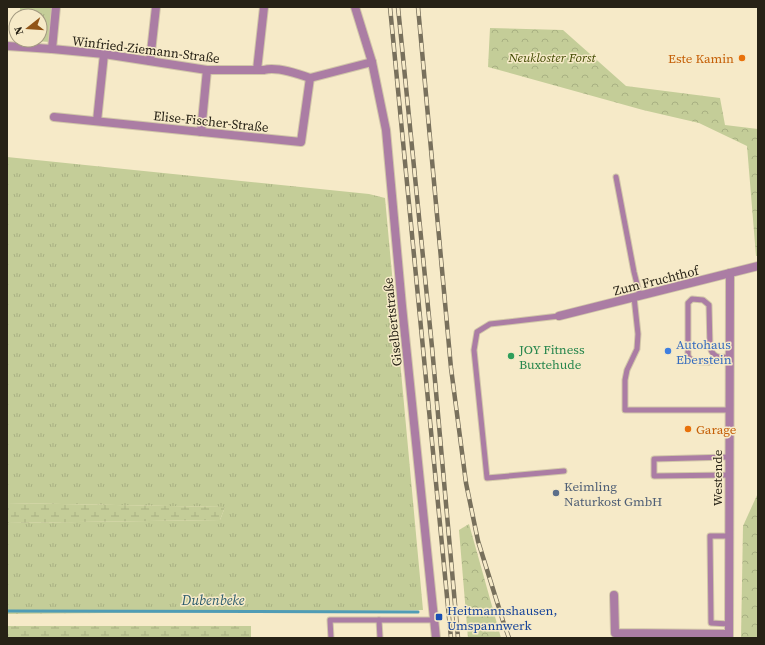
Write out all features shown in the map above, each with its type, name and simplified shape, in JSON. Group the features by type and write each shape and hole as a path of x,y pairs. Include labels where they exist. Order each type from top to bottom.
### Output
{"street":[{"name":"Winfried-Ziemann-Straße","path":"56,7 52,50 104,54 207,70 257,70 270,68 300,74 310,78"},
{"path":"150,61 156,7"},
{"path":"257,70 264,7"},
{"name":"Giselbertstraße","path":"355,7 372,62 386,130 402,306 436,638"},
{"path":"7,46 52,50"},
{"path":"97,121 104,54"},
{"path":"310,78 372,62"},
{"path":"201,132 207,70"},
{"name":"Elise-Fischer-Straße","path":"54,118 301,142 310,78"},
{"name":"Zum Fruchthof","path":"559,316 758,266"},
{"name":"Westende","path":"614,595 615,633 729,636 730,273"}],"lane":[{"path":"616,177 634,272 637,297 637,349 627,370 625,380 625,410 729,410"},
{"path":"720,358 713,354 710,348 709,305 703,300 692,299 688,303 688,356 690,360 694,362 712,362 718,361 720,358 729,357"},
{"path":"559,316 490,324 477,332 474,350 487,478 564,471"},
{"path":"729,458 654,459 654,476 729,475"},
{"path":"729,536 710,536 709,586 710,623 729,624"},
{"path":"331,638 330,620 434,620"},
{"path":"379,620 380,638"}],"green space":[{"path":"52,7 49,42 48,8 20,8"},
{"name":"Neukloster Forst","path":"490,28 563,30 626,86 720,98 725,125 758,129 758,256 756,256 747,146 699,123 643,110 488,67"},
{"path":"7,157 369,194 385,198 423,610 7,614 7,523 220,520 225,507 7,503"},
{"path":"758,493 758,638 741,638 743,526"},
{"path":"7,503 225,507 220,520 7,523"},
{"path":"469,524 501,638 468,638 459,530"},
{"path":"7,626 251,626 251,638 7,638"}],"waterway":[{"name":"Dubenbeke","path":"7,611 418,612"}],"railway":[{"path":"390,7 451,638"},
{"path":"398,7 432,347 458,638"},
{"path":"418,7 451,368 466,483 478,541 509,638"}],"place":[{"name":"Este Kamin","path":"742,58"},
{"name":"Autohaus Eberstein","path":"668,351"},
{"name":"JOY Fitness Buxtehude","path":"511,356"},
{"name":"Garage","path":"688,429"},
{"name":"Keimling Naturkost GmbH","path":"556,493"},
{"name":"Heitmannshausen, Umspannwerk","path":"439,617"}]}
